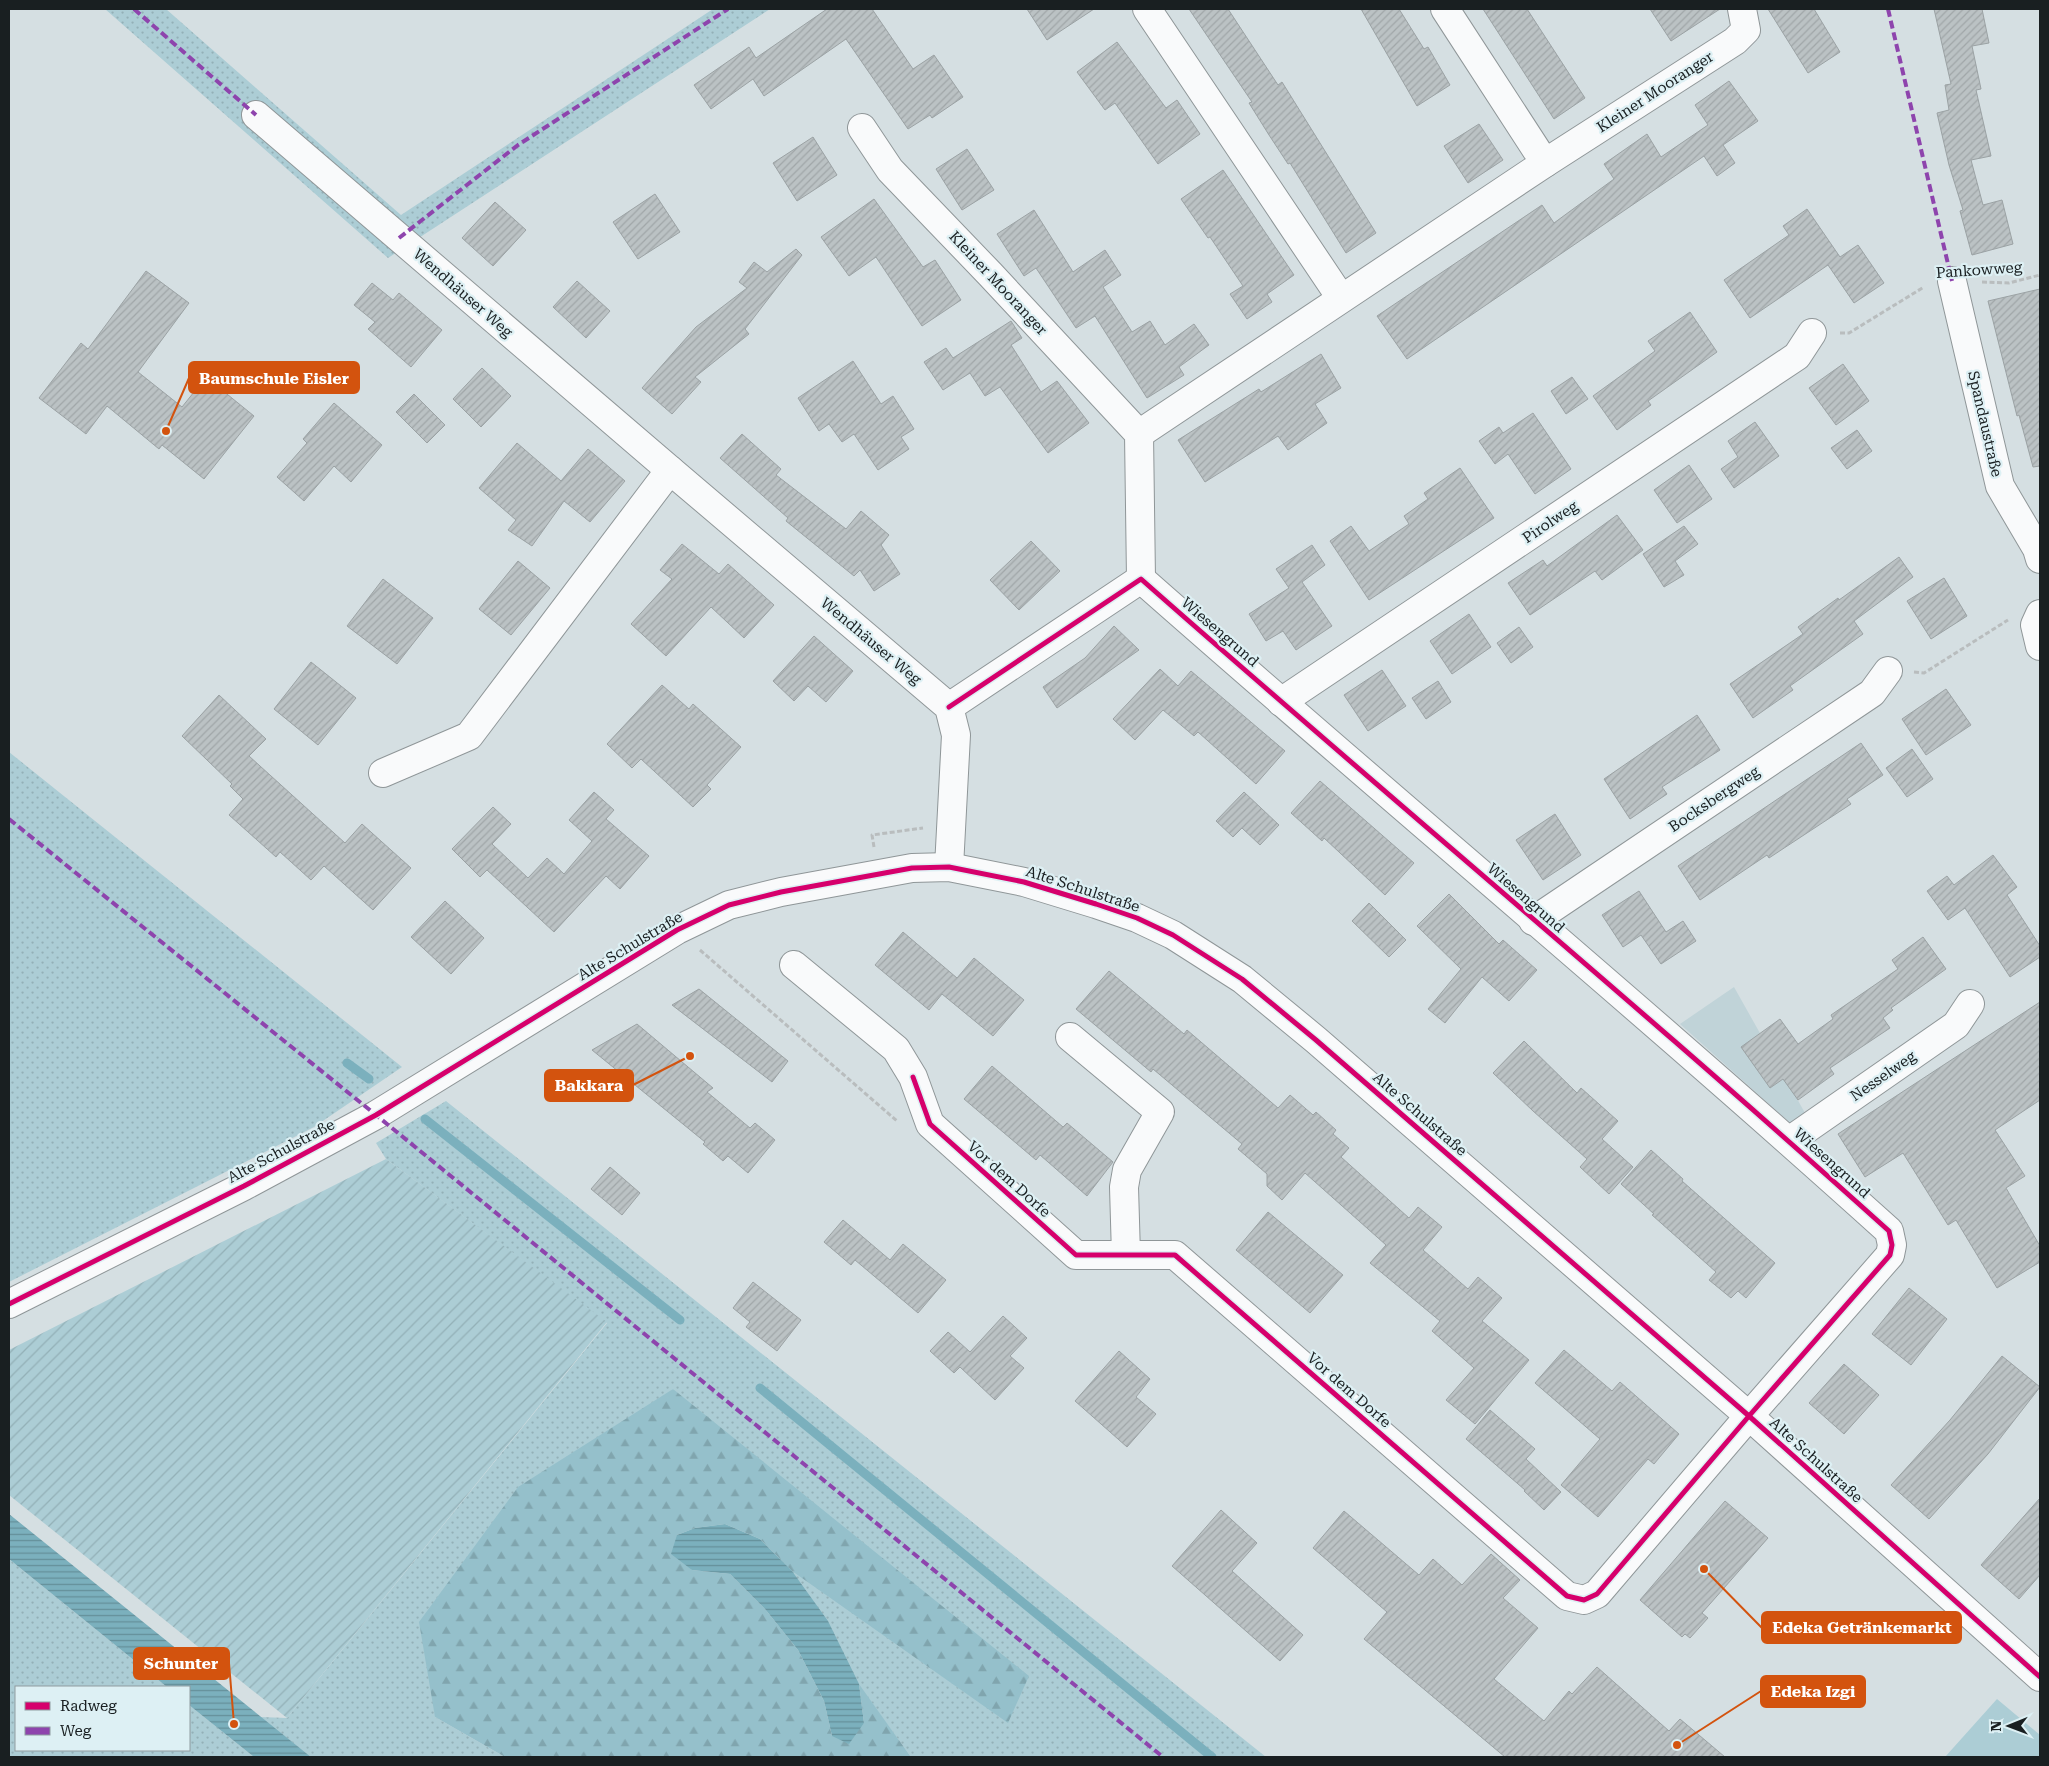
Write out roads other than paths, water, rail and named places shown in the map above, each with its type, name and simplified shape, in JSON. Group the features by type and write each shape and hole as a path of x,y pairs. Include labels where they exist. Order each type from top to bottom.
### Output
{"street":[{"path":"1147,9 1341,298"},
{"path":"1445,9 1545,163"},
{"name":"Kleiner Mooranger","path":"862,128 890,170 1139,434 1545,163 1735,41 1746,30 1742,9"},
{"name":"Wendhäuser Weg","path":"256,115 949,707"},
{"name":"Spandaustraße","path":"1952,281 2000,486 2038,549 2040,559"},
{"name":"Pirolweg","path":"1281,702 1797,356 1812,333"},
{"path":"949,867 956,735 949,707 1141,578 1139,434"},
{"path":"383,773 469,736 670,470"},
{"name":"Wiesengrund","path":"1141,578 1281,702 1789,1141 1889,1231 1892,1244 1890,1255 1749,1416"},
{"path":"2028,615 2036,625 2040,646"},
{"name":"Bocksbergweg","path":"1533,920 1872,693 1888,671"},
{"name":"Alte Schulstraße","path":"9,1304 244,1186 376,1115 677,930 729,906 780,892 912,868 949,867 1024,882 1137,918 1173,935 1242,979 1316,1040 1749,1416 2040,1677"},
{"name":"Vor dem Dorfe","path":"794,965 896,1049 913,1077 930,1124 1076,1255 1175,1255 1567,1596 1584,1600 1597,1594 1749,1416"},
{"name":"Nesselweg","path":"1789,1141 1956,1025 1970,1004"},
{"path":"1070,1037 1160,1112 1127,1170 1124,1186 1126,1255"}],"waterway":[{"path":"347,1063 369,1079"},
{"path":"425,1119 680,1320"},
{"path":"760,1388 1212,1757"}],"place":[{"name":"Baumschule Eisler","path":"166,431"},
{"name":"Bakkara","path":"690,1056"},
{"name":"Edeka Getränkemarkt","path":"1704,1569"},
{"name":"Schunter","path":"234,1724"},
{"name":"Edeka Izgi","path":"1677,1745"}]}
